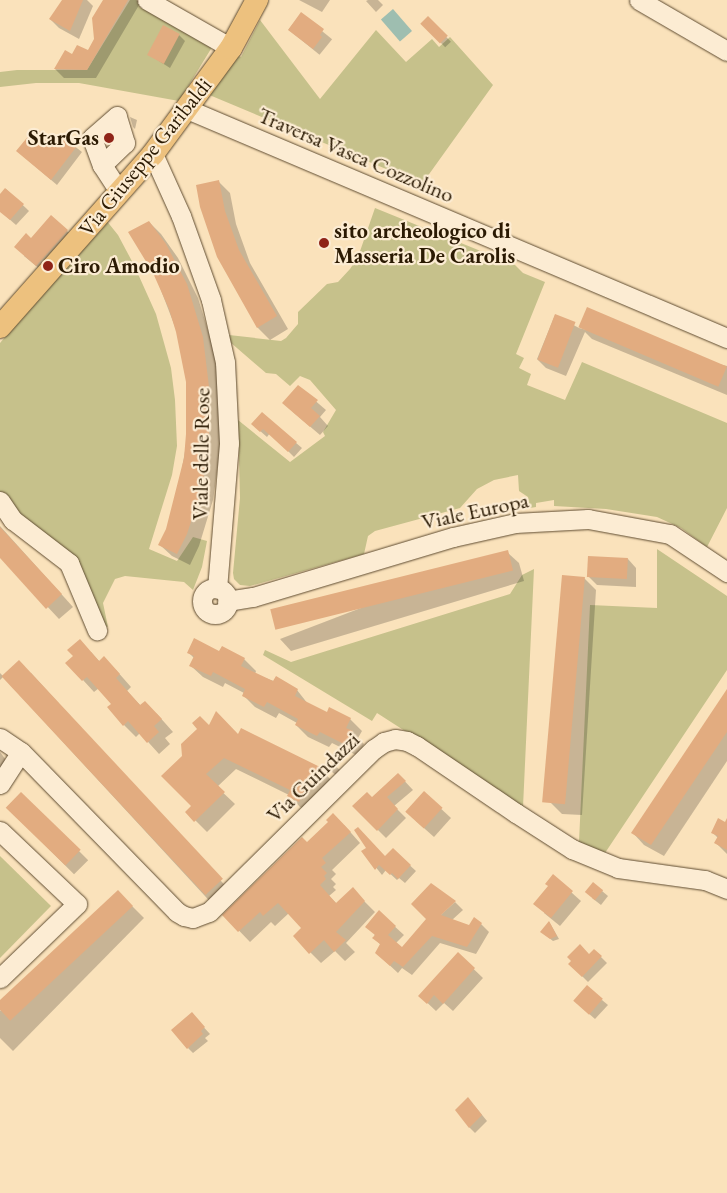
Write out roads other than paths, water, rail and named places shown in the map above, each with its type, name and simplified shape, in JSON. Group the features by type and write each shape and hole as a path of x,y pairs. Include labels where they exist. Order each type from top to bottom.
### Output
{"main road":[{"name":"Via Giuseppe Garibaldi","path":"0,327 152,154 187,109 230,48 257,0"}],"street":[{"path":"146,0 230,48"},
{"path":"639,0 727,51"},
{"name":"Traversa Vasca Cozzolino","path":"187,109 727,338"},
{"name":"Viale delle Rose","path":"152,154 181,216 211,300 225,362 229,443 222,595"},
{"path":"102,165 119,191"},
{"path":"0,501 13,520 68,563 96,630"},
{"name":"Viale Europa","path":"222,595 253,597 454,537 515,522 588,519 670,534 727,572"},
{"name":"Via Guindazzi","path":"0,738 21,752 177,912 184,916 201,916 209,912 374,748 384,742 395,739 407,741 417,746 516,814 572,849 618,868 705,880 727,890"},
{"path":"0,784 21,752"},
{"path":"0,831 77,904 0,978"}],"place":[{"name":"StarGas","path":"109,138"},
{"name":"sito archeologico di Masseria De Carolis","path":"324,243"},
{"name":"Ciro Amodio","path":"48,266"}]}
